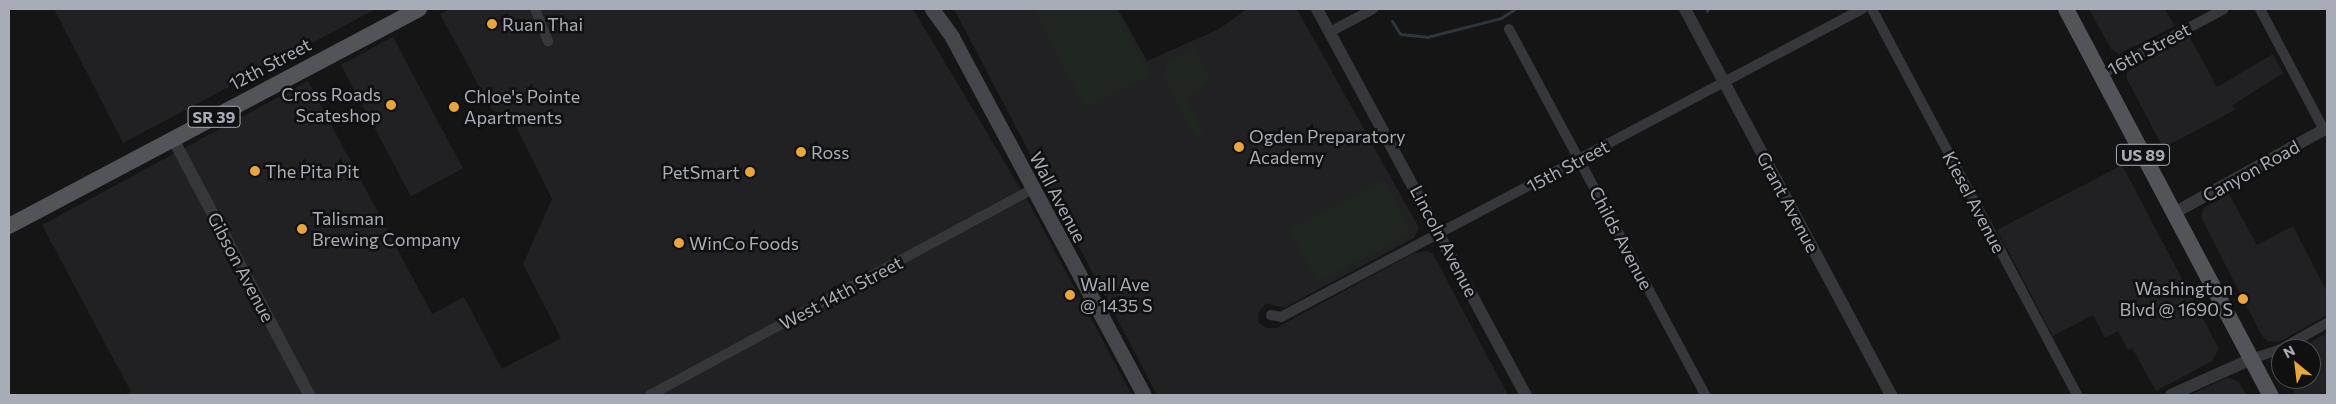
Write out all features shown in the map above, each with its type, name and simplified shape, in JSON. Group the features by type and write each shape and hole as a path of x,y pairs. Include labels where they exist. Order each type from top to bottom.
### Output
{"main road":[{"name":"12th Street","path":"9,226 419,9"},
{"name":"US 89","path":"2066,9 2270,395"},
{"name":"Wall Avenue","path":"936,11 1144,395"}],"street":[{"path":"535,9 548,41"},
{"name":"Lincoln Avenue","path":"1318,9 1526,395"},
{"path":"1330,32 1373,9"},
{"name":"Grant Avenue","path":"1684,9 1891,395"},
{"name":"15th Street","path":"1271,315 1281,317 1862,9"},
{"name":"Kiesel Avenue","path":"1872,9 2077,395"},
{"name":"16th Street","path":"2100,75 2224,9"},
{"path":"2260,9 2326,129"},
{"name":"Childs Avenue","path":"1508,28 1705,395"},
{"name":"Canyon Road","path":"2174,214 2326,129"},
{"name":"Gibson Avenue","path":"173,139 309,395"},
{"name":"West 14th Street","path":"650,395 1032,189"},
{"path":"2299,339 2327,323"},
{"path":"2171,395 2251,359 2271,352"}],"shaded area":[{"path":"54,9 376,9 123,143"},
{"path":"451,9 913,9 1029,203 1132,395 126,395 131,392 42,225 308,81 432,314 464,297 502,369 561,338 523,264 552,199 512,118 492,110 440,14"},
{"path":"954,9 1118,9 1147,61 1219,29 1247,9 1297,9 1419,228 1414,238 1284,308 1266,303 1258,313 1259,323 1266,328 1276,328 1414,253 1428,251 1433,254 1508,395 1157,395"},
{"path":"1034,9 1116,9 1151,76 1085,107"},
{"path":"2089,9 2165,9 2175,26 2119,54 2111,49"},
{"path":"2189,36 2217,87 2273,54 2283,73 2233,105 2235,110 2163,148 2127,79 2127,72"},
{"path":"393,37 463,169 411,196 341,65"},
{"path":"1194,46 1211,81 1186,98 1204,133 1196,137 1164,78 1168,62"},
{"path":"2122,165 2219,349 2212,361 2156,391 2132,348 2128,350 2118,331 2105,338 2093,315 2053,336 1997,230"},
{"path":"1383,180 1411,233 1318,283 1289,230"},
{"path":"2229,194 2257,245 2293,226 2327,292 2327,315 2284,339 2271,339 2271,341 2268,341 2262,336 2201,217 2204,208"},
{"path":"2327,333 2327,395 2296,395 2293,389 2321,389 2321,339 2316,339"},
{"path":"2228,377 2239,382 2246,395 2190,395"}],"waterway":[{"path":"1392,21 1400,34 1427,37 1501,18 1515,9"}],"place":[{"name":"Ruan Thai","path":"492,24"},
{"name":"Cross Roads Scateshop","path":"391,105"},
{"name":"Chloe's Pointe Apartments","path":"454,107"},
{"name":"Ogden Preparatory Academy","path":"1239,147"},
{"name":"Ross","path":"801,152"},
{"name":"The Pita Pit","path":"255,171"},
{"name":"PetSmart","path":"750,172"},
{"name":"Talisman Brewing Company","path":"302,229"},
{"name":"WinCo Foods","path":"679,243"},
{"name":"Wall Ave @ 1435 S","path":"1070,295"},
{"name":"Washington Blvd @ 1690 S","path":"2243,299"}]}
